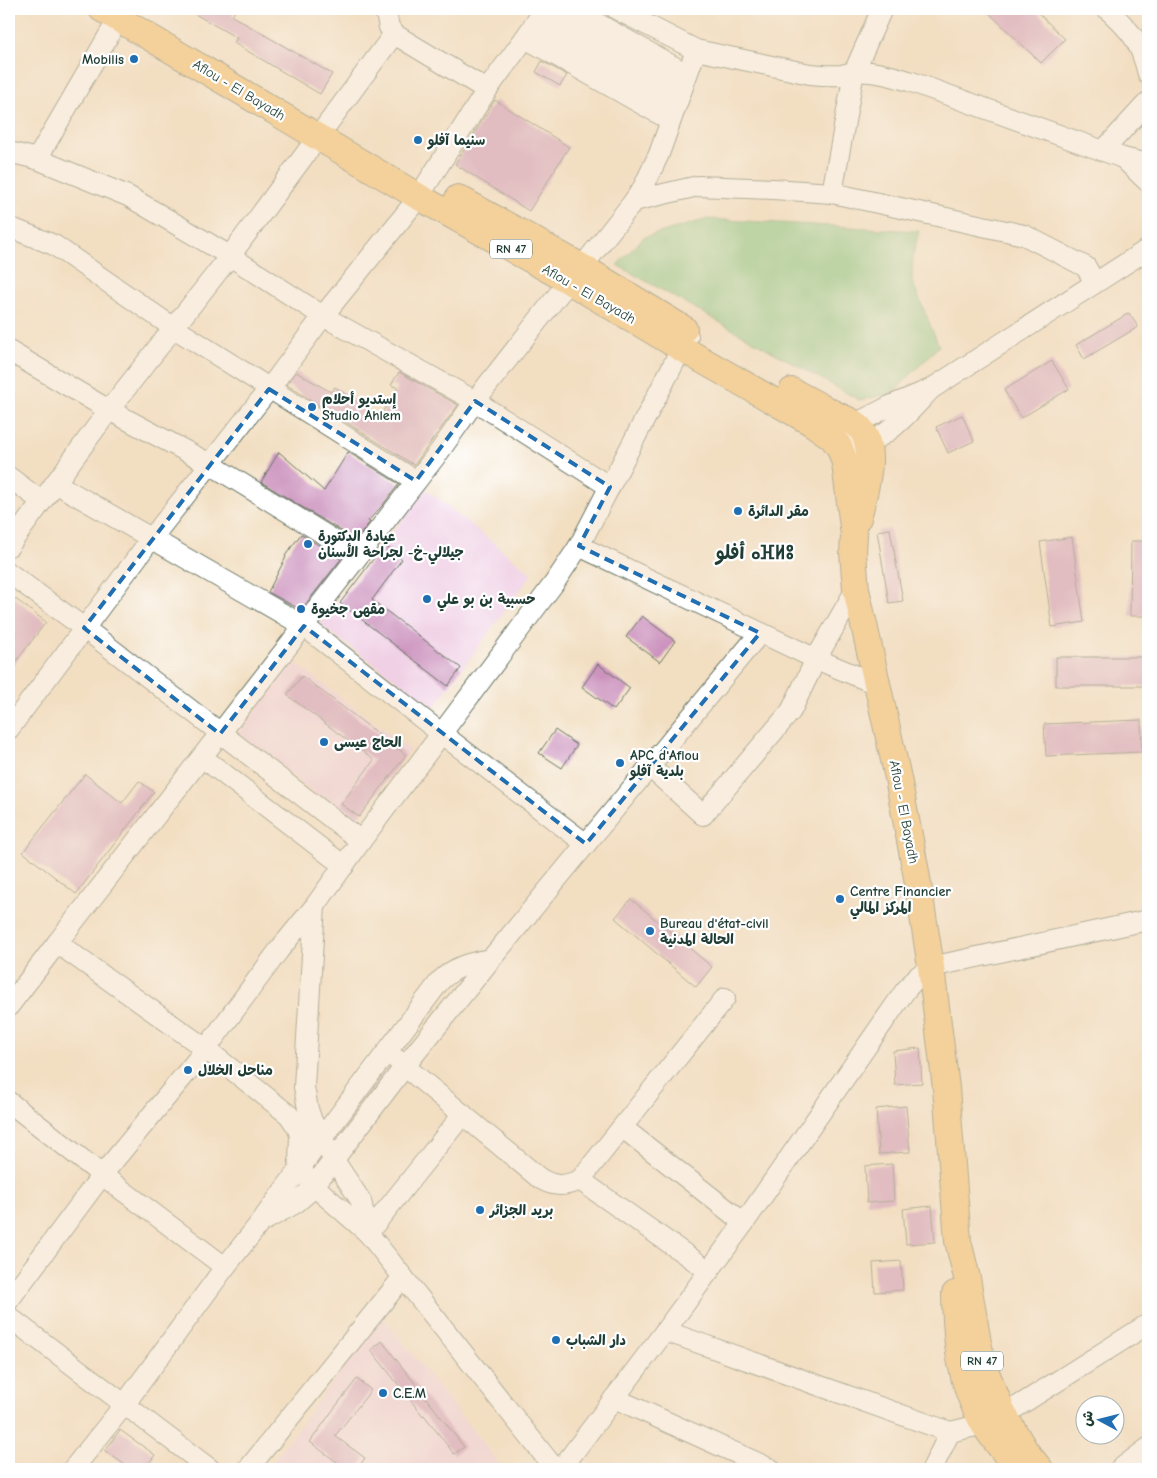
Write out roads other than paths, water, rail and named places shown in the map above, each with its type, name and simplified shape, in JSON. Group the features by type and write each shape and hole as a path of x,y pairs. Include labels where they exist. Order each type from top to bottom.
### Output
{"main road":[{"name":"Aflou - El Bayadh","path":"120,11 423,189 576,274 686,340 822,429 832,437 840,448 845,463 854,536"},
{"name":"Aflou - El Bayadh","path":"686,340 816,405 861,433 868,469 854,536 853,553 856,589 898,778 916,872 931,967 946,1088 958,1240 967,1278 978,1343 984,1368 993,1392 994,1420 1018,1469"},
{"name":"Aflou - El Bayadh","path":"994,1420 1040,1469"}],"street":[{"path":"385,9 389,27 394,34 487,90"},
{"path":"572,9 679,97"},
{"path":"616,9 696,50 810,74 841,75 867,72 891,76 1123,158 1148,164"},
{"path":"832,193 854,72 882,9"},
{"path":"1107,9 1134,35 1143,54 1148,74"},
{"path":"37,158 120,11"},
{"path":"537,21 679,97"},
{"path":"537,21 679,97"},
{"path":"9,729 151,539 423,189 487,90 537,21"},
{"path":"9,546 109,410 230,256 394,34"},
{"path":"9,1006 416,481 475,401 634,201 652,170 696,50"},
{"path":"1103,151 1148,102"},
{"path":"9,152 37,158 128,196 230,256 323,316 475,401 610,487"},
{"path":"1123,158 1148,182"},
{"path":"634,201 698,186 832,193 1024,235 1086,267 1095,282"},
{"path":"9,228 54,245 174,328 416,481"},
{"path":"840,448 861,433 894,426 931,389 1147,249"},
{"path":"9,1300 102,1175 206,1049 279,950 315,906 360,842 555,582 579,546 686,340"},
{"path":"9,350 109,410 210,464 358,555"},
{"path":"9,477 41,501"},
{"path":"55,484 304,626 586,844"},
{"path":"579,546 760,632 876,684"},
{"path":"9,573 84,628 360,842"},
{"path":"650,767 702,815 791,712 816,658 856,589"},
{"path":"260,1223 301,1200 314,1186 405,1066 491,959 760,632"},
{"path":"202,756 344,866"},
{"path":"315,906 304,1087 308,1109 322,1138 361,1201 368,1233"},
{"path":"561,1469 744,1223 905,991 918,977 931,967 1148,920"},
{"path":"57,943 206,1049 294,1120 300,1136 299,1157 302,1172 314,1186 368,1233 555,1469"},
{"path":"279,950 298,955 312,964"},
{"path":"73,1469 124,1405 440,981 451,971 464,964 491,959"},
{"path":"387,1051 546,1182 563,1186 580,1180 725,998"},
{"path":"9,1102 102,1175 225,1267"},
{"path":"368,1233 463,1114"},
{"path":"622,1128 744,1223"},
{"path":"580,1180 709,1271"},
{"path":"248,1469 403,1277"},
{"path":"9,1317 210,1469"},
{"path":"665,1331 950,1432 994,1420 1148,1324"},
{"path":"614,1398 771,1469"},
{"path":"932,1469 950,1432"},
{"path":"1120,1469 1148,1448"}],"waterway":[{"path":"1143,9 1148,15"}],"place":[{"name":"Mobilis","path":"134,59"},
{"name":"سنيما آفلو","path":"418,140"},
{"name":"إستديو أحلام Studio Ahlem","path":"312,407"},
{"name":"مقر الدائرة","path":"738,511"},
{"name":"عيادة الدكتورة جيلالي-خ- لجراحة الأسنان","path":"308,544"},
{"name":"حسبية بن بو علي","path":"427,599"},
{"name":"مقهى جخيوة","path":"301,609"},
{"name":"الحاج عيسى","path":"324,742"},
{"name":"APC d'Aflou بلدية آفلو","path":"620,763"},
{"name":"Centre Financier المركز المالي","path":"840,899"},
{"name":"Bureau d'état-civil الحالة المدنية","path":"650,931"},
{"name":"مناحل الخلال","path":"188,1070"},
{"name":"بريد الجزائر","path":"480,1210"},
{"name":"دار الشباب","path":"556,1340"},
{"name":"C.E.M","path":"383,1393"}],"district":[{"name":"أفلو ⴰⴼⵍⵓ","path":"755,553"}]}
